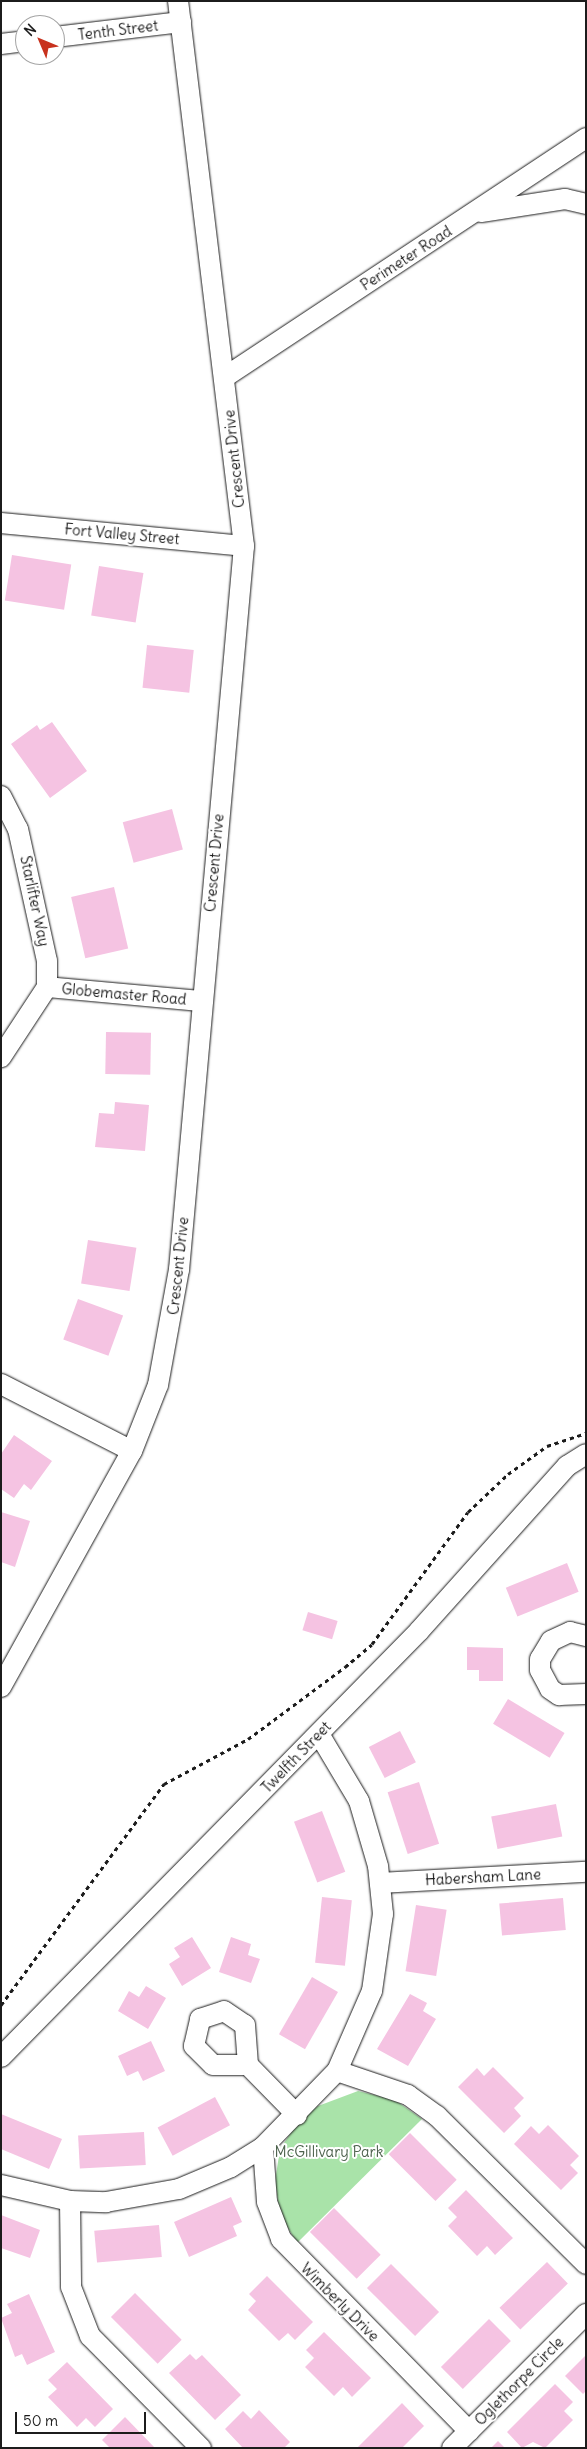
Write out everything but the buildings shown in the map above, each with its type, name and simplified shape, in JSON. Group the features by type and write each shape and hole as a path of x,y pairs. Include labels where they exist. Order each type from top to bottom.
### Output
{"street":[{"name":"Crescent Drive","path":"1,1687 132,1451 158,1385 170,1335 244,546 178,1"},
{"name":"Tenth Street","path":"65,36 180,22"},
{"path":"1,44 15,42"},
{"name":"Perimeter Road","path":"225,378 586,138"},
{"path":"474,213 565,199 586,204"},
{"name":"Fort Valley Street","path":"1,523 244,546"},
{"name":"Starlifter Way","path":"1,796 18,829 39,909 47,987"},
{"path":"1,1057 47,987"},
{"name":"Globemaster Road","path":"47,987 201,1001"},
{"path":"1,1384 132,1451"},
{"name":"Twelfth Street","path":"1,2057 319,1734 567,1466 586,1454"},
{"path":"586,1636 570,1632 550,1641 540,1660 540,1670 550,1689 559,1695 586,1694"},
{"path":"1,2185 70,2200 130,2200 179,2189 231,2167 263,2146 297,2115 337,2071 363,2018 378,1964 380,1883 359,1801 319,1734"},
{"name":"Habersham Lane","path":"380,1883 586,1872"},
{"path":"248,2065 297,2115"},
{"path":"337,2071 408,2095 437,2116 586,2264"},
{"name":"Wimberly Drive","path":"263,2146 267,2202 281,2239 468,2431"},
{"path":"70,2200 71,2287 90,2336 201,2448"},
{"name":"Oglethorpe Circle","path":"452,2448 586,2314"}],"path":[{"path":"1,2005 164,1784 248,1739 345,1667 372,1644 468,1512 508,1474 547,1446 586,1433"}],"green space":[{"name":"McGillivary Park","path":"358,2091 395,2100 422,2119 297,2243 280,2215 275,2181 280,2149 298,2122 318,2106"}]}
